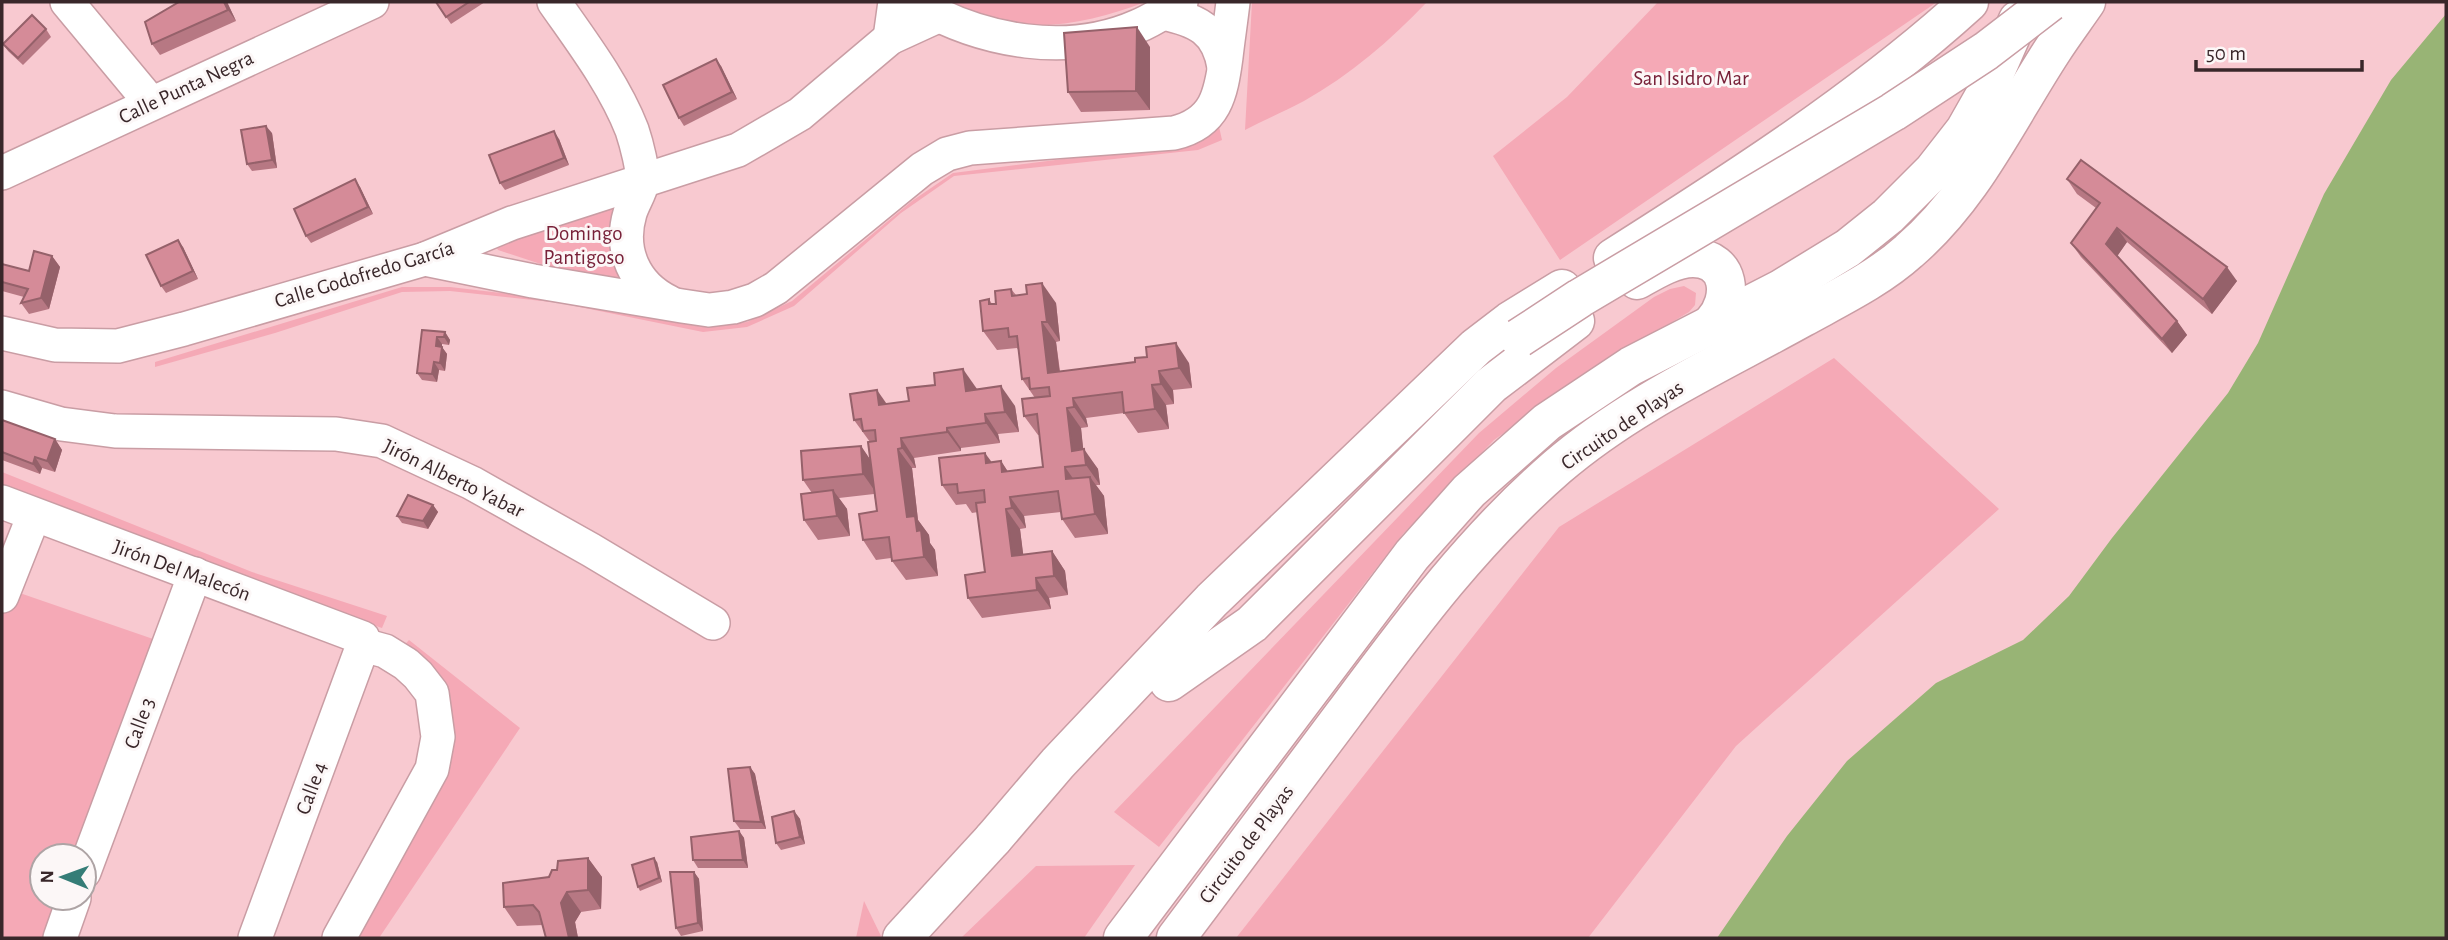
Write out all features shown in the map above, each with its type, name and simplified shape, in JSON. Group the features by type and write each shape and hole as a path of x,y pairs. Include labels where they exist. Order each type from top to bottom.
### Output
{"main road":[{"path":"902,938 1058,763 1212,600 1489,336 1759,163 1876,78 1969,2"},
{"name":"Circuito de Playas","path":"1123,938 1412,555 1469,491 1547,422 1631,366 1781,289 1848,248 1888,216 1914,191 1965,130 1986,93 2025,2"},
{"path":"993,839 1169,682 1480,370 1519,338 1580,298 1893,112 1986,51 2050,2"},
{"name":"Circuito de Playas","path":"1176,938 1393,646 1434,593 1479,542 1560,464 1605,431 1672,390 1870,280 1909,252 1942,219 1973,178 2004,132 2051,52 2087,2"},
{"path":"1169,682 1252,624 1491,385 1615,293 1671,263 1689,258 1701,259 1719,270 1726,281 1722,312 1713,322"}],"street":[{"path":"67,2 151,103"},
{"name":"Calle Punta Negra","path":"2,173 372,2"},
{"path":"554,2 590,54 624,113 638,152 642,182 627,223 626,244 630,262 646,286 675,304"},
{"path":"890,38 895,2"},
{"path":"425,259 533,281 675,304 718,309 755,300 786,281 922,169 947,154 970,148 1174,133 1201,120 1213,108 1222,88 1233,2"},
{"path":"926,9 991,35 1034,42 1064,42 1114,34 1138,26 1172,7 1209,32 1219,47 1224,67"},
{"name":"Calle Godofredo García","path":"2,333 55,345 118,346 425,259 512,223 738,150 800,114 926,9"},
{"name":"Jirón Alberto Yabar","path":"2,407 61,424 115,430 336,434 382,441 472,483 713,623"},
{"name":"Jirón Del Malecón","path":"2,502 195,574 385,651 406,664 432,693 438,737 432,769 339,938"},
{"path":"2,596 34,515"},
{"name":"Calle 3","path":"95,842 195,574"},
{"name":"Calle 4","path":"256,938 363,642"},
{"path":"60,938 69,912"}],"green space":[{"path":"942,2 1145,2 1071,23 1032,25 987,18"},
{"path":"1252,2 1427,2 1399,30 1338,80 1304,101 1245,130"},
{"name":"San Isidro Mar","path":"1658,2 1937,2 1560,260 1493,156 1567,97"},
{"path":"1218,122 1222,140 1198,150 954,176 901,213 794,306 747,327 703,332 560,303 450,291 402,292 275,333 155,367 155,362 402,287 450,287 563,300 703,327 747,322 792,301 912,201 953,173 1189,143"},
{"name":"Domingo Pantigoso","path":"613,203 619,215 623,279 614,288 498,250 495,244"},
{"path":"1684,286 1696,293 1695,305 1689,312 1595,368 1494,440 1403,534 1159,847 1114,812 1479,433 1556,368 1654,297"},
{"path":"1834,358 1999,509 1736,746 1588,938 1236,938 1559,527"},
{"path":"2,472 252,572 387,616 382,628 249,584 2,489"},
{"path":"11,590 156,640 79,842 28,842 28,912 52,912 42,938 2,938 2,616"},
{"path":"409,640 520,728 379,938 346,938 447,763 399,651"},
{"path":"1135,865 1084,938 961,938 1036,866"},
{"path":"864,901 881,936 879,938 856,938"}],"shaded area":[{"path":"2446,14 2446,938 1717,938 1787,836 1847,761 1936,683 2023,640 2069,596 2228,393 2258,343 2324,194 2391,80"}],"building":[{"path":"179,2 224,2 228,10 152,44 145,22"},
{"path":"436,2 469,2 446,17"},
{"path":"32,15 46,29 18,58 3,44"},
{"path":"1137,27 1136,91 1068,92 1064,33"},
{"path":"716,59 732,92 679,118 663,85"},
{"path":"266,126 272,160 247,164 241,130"},
{"path":"554,131 564,158 500,183 489,155"},
{"path":"2081,160 2227,267 2203,299 2117,228 2106,244 2177,321 2162,339 2071,243 2100,203 2067,179"},
{"path":"355,179 368,207 306,236 294,209"},
{"path":"178,240 193,271 161,286 146,255"},
{"path":"34,251 52,256 41,298 21,303 28,289 2,282 2,264 29,271"},
{"path":"1042,283 1047,322 1042,322 1048,373 1135,362 1135,358 1147,357 1146,347 1176,343 1179,368 1159,371 1161,384 1152,385 1155,409 1124,413 1122,392 1073,398 1074,407 1067,408 1072,451 1084,449 1086,465 1065,467 1066,479 1090,477 1095,514 1062,519 1058,491 1010,497 1012,508 1006,509 1012,556 1052,551 1054,576 1036,578 1037,590 968,598 965,575 985,572 976,503 985,502 984,490 958,493 957,484 942,485 939,458 985,453 986,463 1001,461 1002,472 1043,467 1037,414 1024,416 1022,399 1050,396 1049,387 1030,389 1029,378 1022,379 1017,336 1009,337 1008,328 983,331 980,301 989,299 989,304 996,304 995,291 1011,289 1012,296 1027,294 1026,285"},
{"path":"422,330 445,332 444,337 437,337 436,346 442,347 440,363 434,362 432,374 417,373"},
{"path":"963,369 966,391 1001,386 1005,412 985,414 986,423 901,438 902,448 898,449 907,517 915,516 917,531 921,530 924,557 892,561 889,537 863,540 859,514 877,511 868,442 876,441 875,430 863,431 861,419 854,420 850,394 877,390 879,405 909,401 907,388 935,385 934,373"},
{"path":"2,420 55,439 47,461 35,457 33,464 2,452"},
{"path":"861,446 863,474 803,480 801,451"},
{"path":"833,490 837,516 804,520 801,494"},
{"path":"408,495 433,505 423,521 397,516"},
{"path":"750,767 761,822 734,821 728,769"},
{"path":"794,811 800,837 776,843 772,817"},
{"path":"739,831 743,860 693,860 691,837"},
{"path":"588,858 588,890 567,892 561,903 569,938 546,938 539,912 533,905 504,907 503,883 549,877 552,870 557,870 558,861"},
{"path":"654,858 659,878 638,887 632,865"},
{"path":"670,872 694,872 698,923 676,928"}]}
